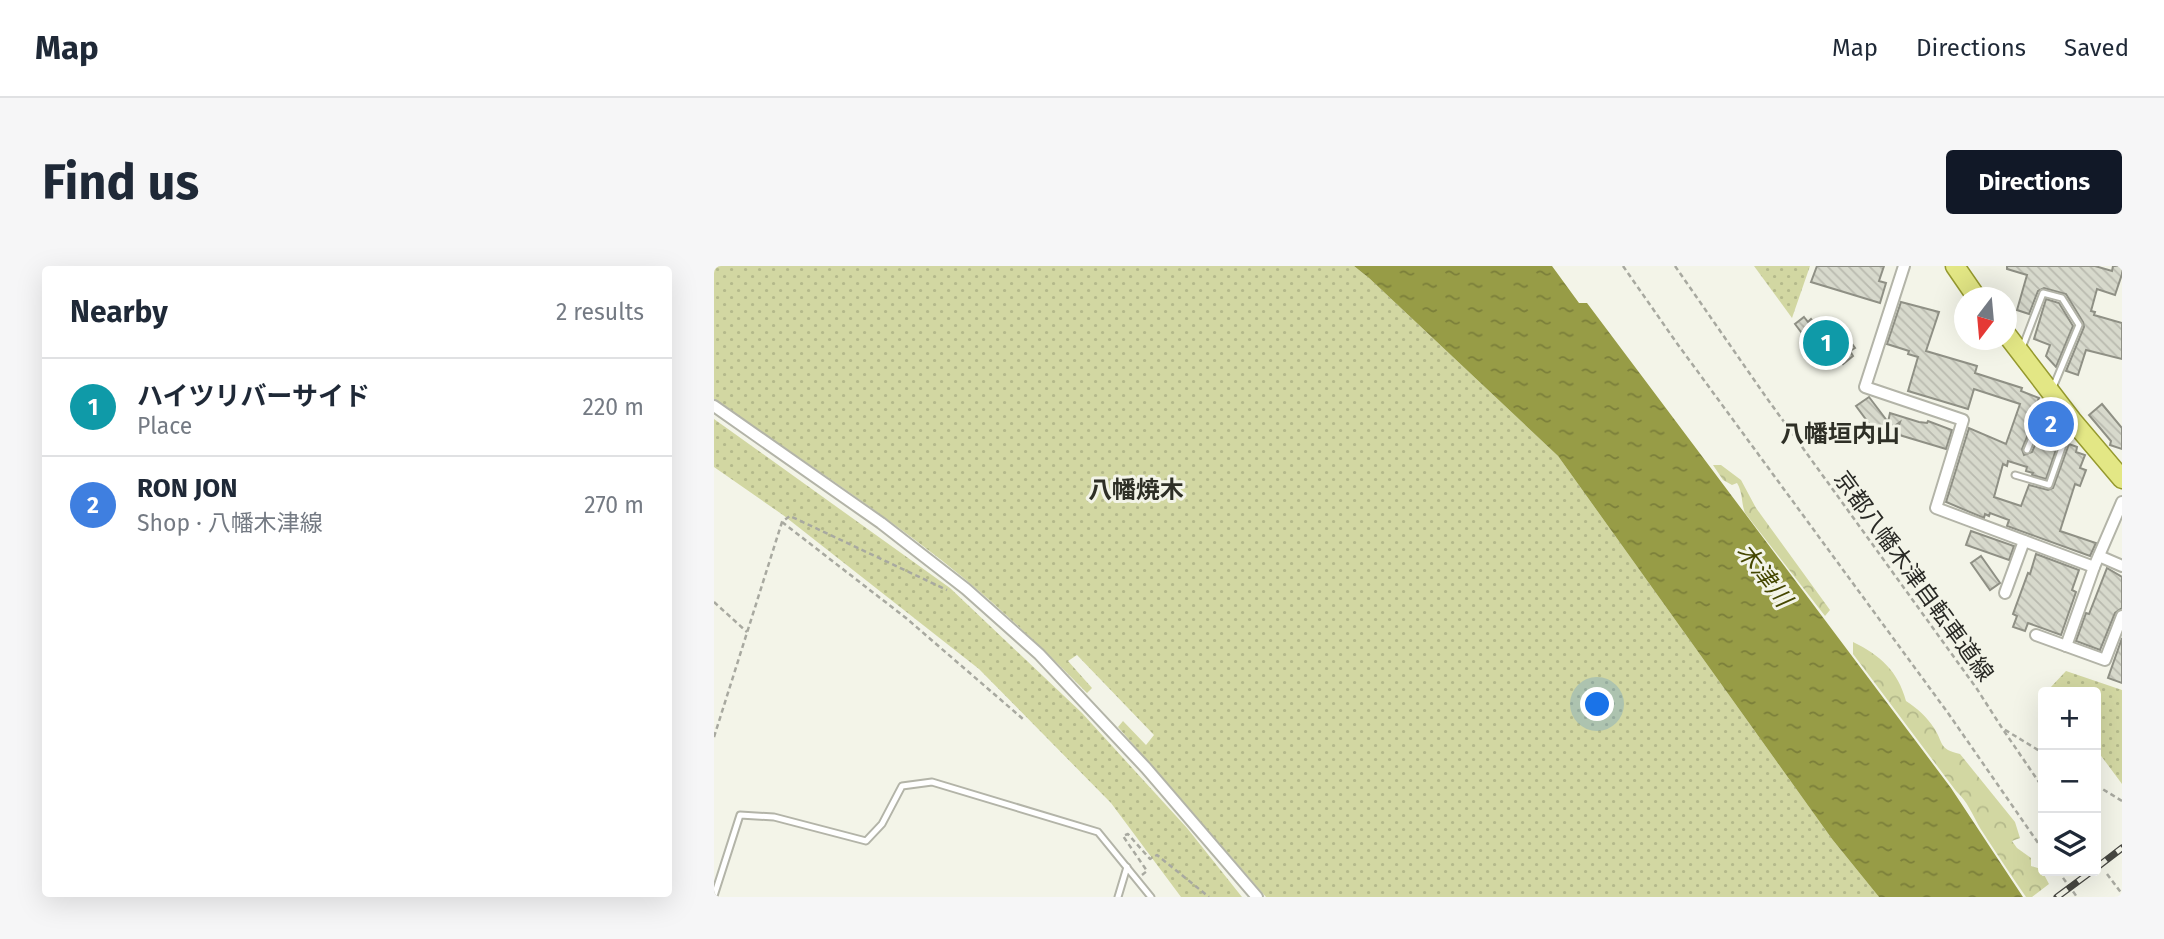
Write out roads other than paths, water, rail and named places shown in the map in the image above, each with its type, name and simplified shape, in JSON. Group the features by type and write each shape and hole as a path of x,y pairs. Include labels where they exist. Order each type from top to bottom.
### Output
{"main road":[{"path":"1955,266 1969,287"},
{"path":"2017,348 2122,479"}],"street":[{"path":"1904,266 1865,387 1963,420 1936,508 2024,541 2096,562 2122,566"},
{"path":"714,406 881,523 974,596 1038,654 1146,768 1257,897"},
{"path":"2066,646 2096,562 2122,502"},
{"path":"2005,593 2024,541"},
{"path":"2036,635 2105,660 2122,616"}],"lane":[{"path":"2020,352 2043,293 2062,298 2079,325 2027,450"},
{"path":"2015,475 2049,485 2072,419"},
{"path":"714,896 740,815 774,817 866,841 882,824 902,786 932,782 1098,832 1151,897"},
{"path":"1118,897 1127,867"}],"water":[{"name":"木津川","path":"1354,266 1552,266 1579,303 1587,303 1951,788 2023,897 1879,897 1832,839 1558,456"}],"railway":[{"path":"2101,864 2122,848"},
{"path":"2057,897 2085,876"}],"place":[{"name":"ハイツリバーサイド","path":"1826,343"},
{"name":"RON JON","path":"2051,424"}],"district":[{"name":"八幡垣内山","path":"1840,434"},
{"name":"八幡焼木","path":"1136,490"}]}
